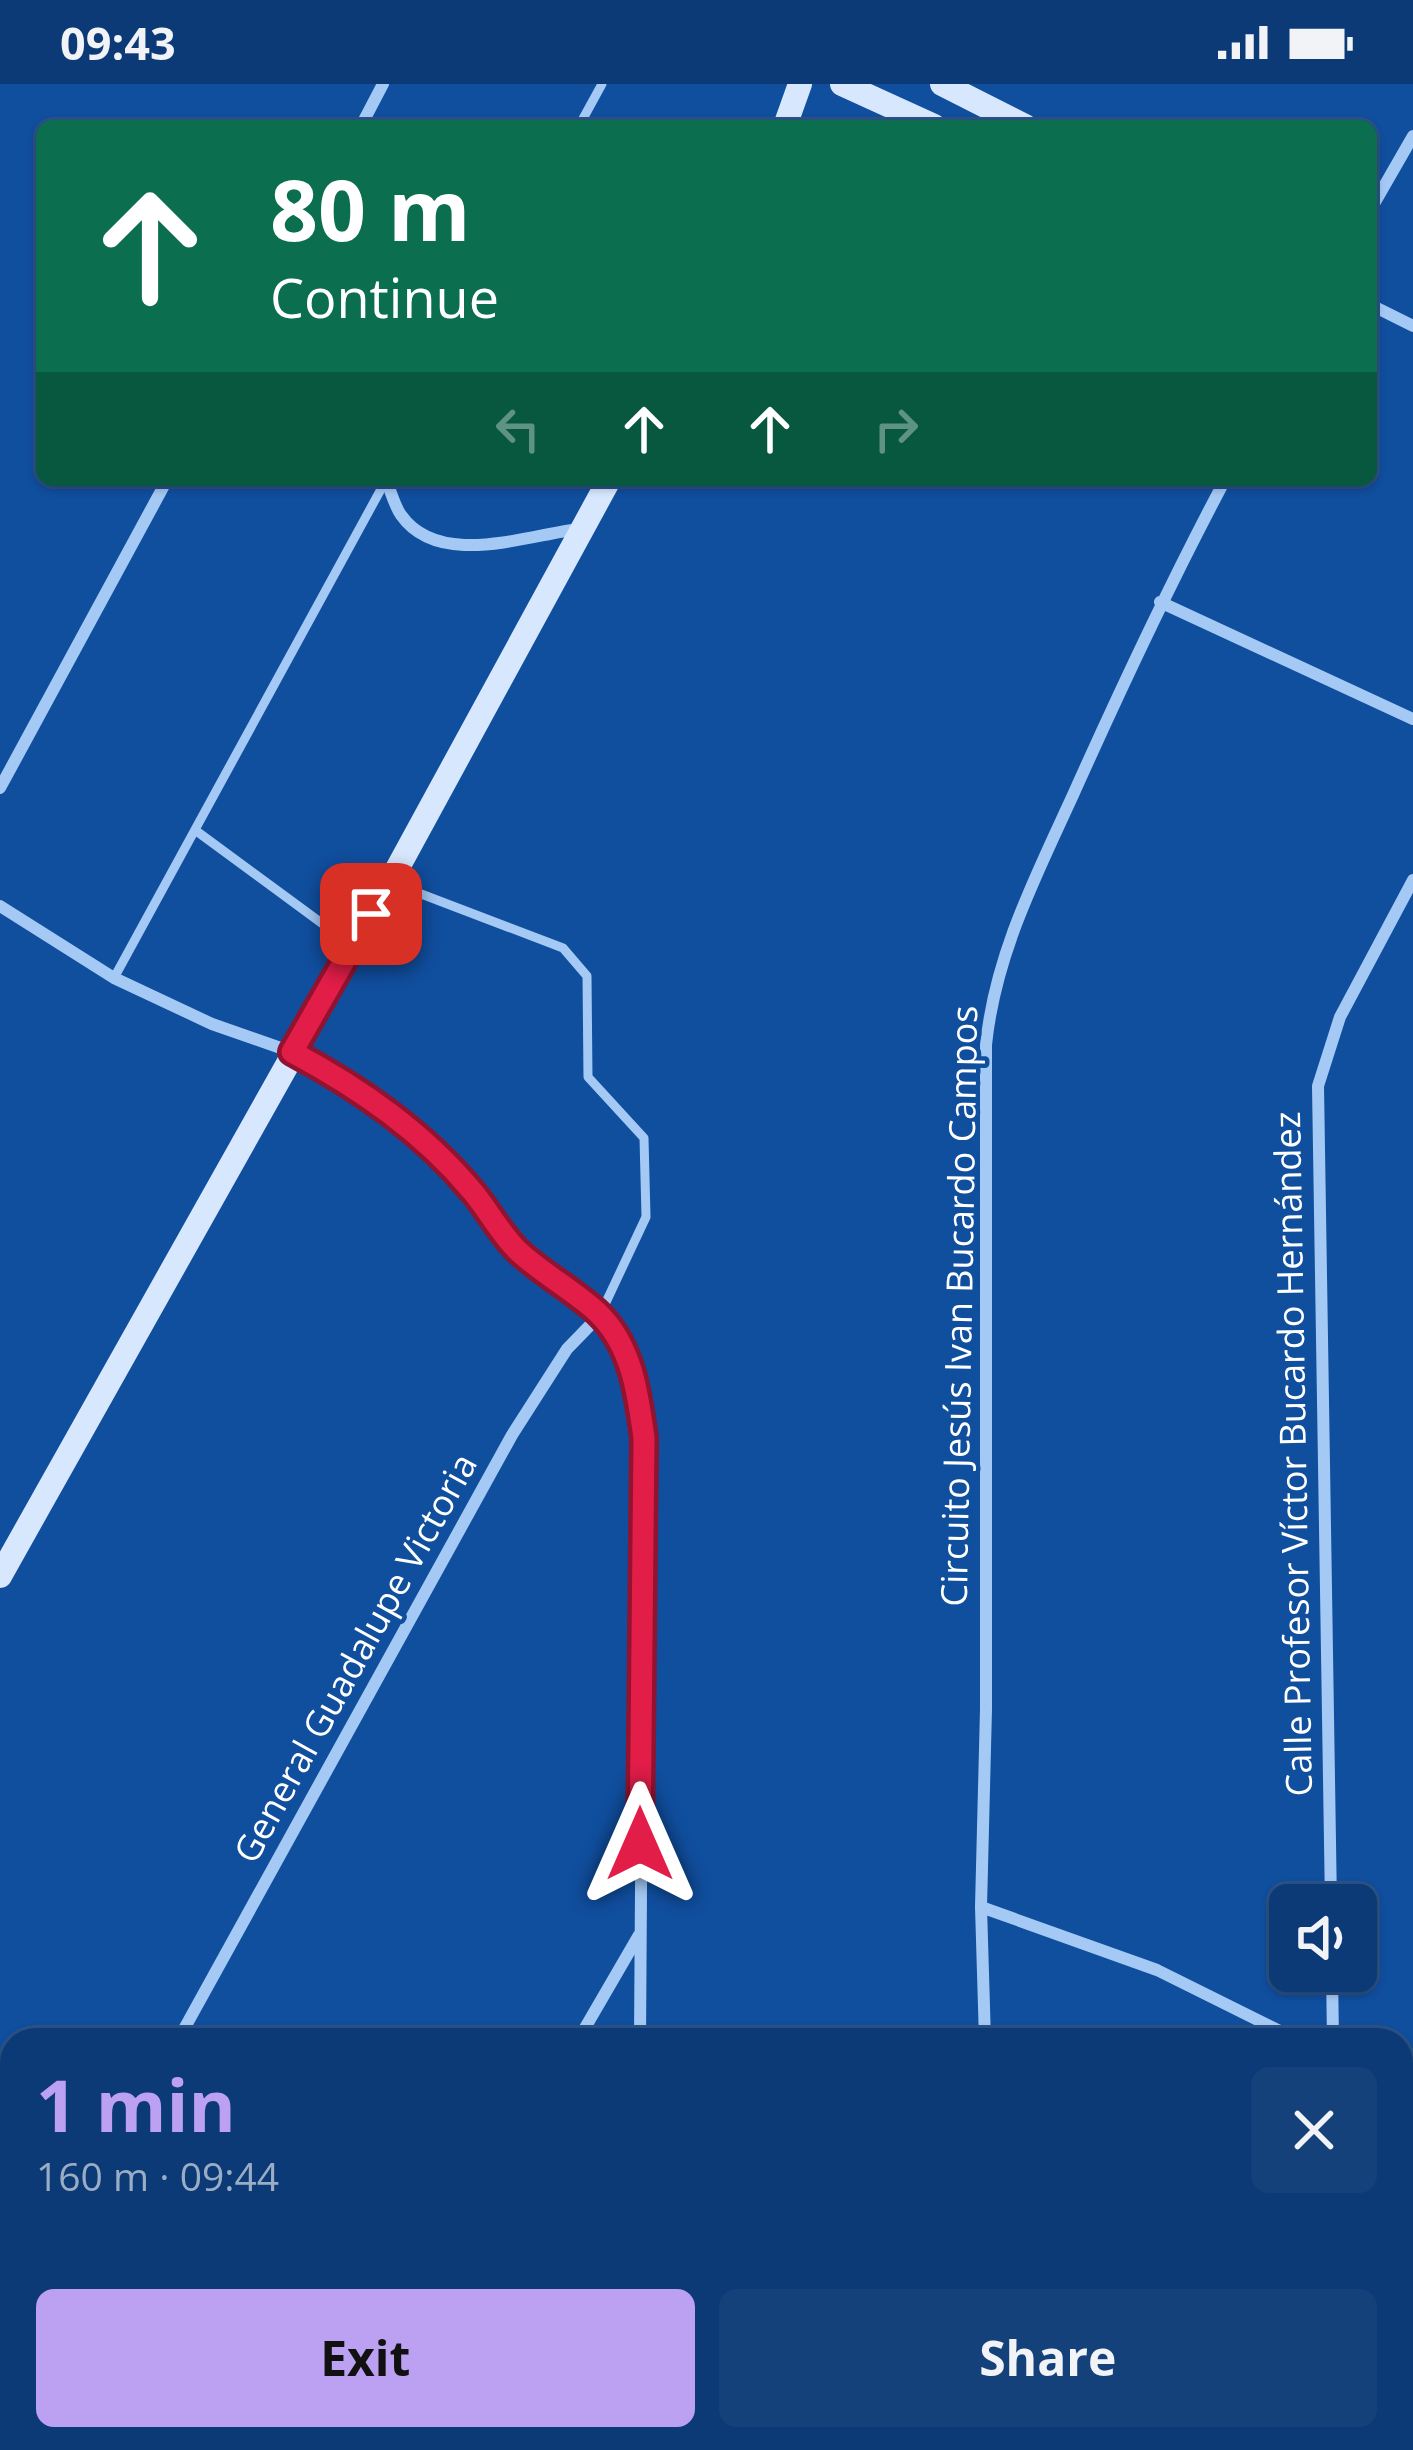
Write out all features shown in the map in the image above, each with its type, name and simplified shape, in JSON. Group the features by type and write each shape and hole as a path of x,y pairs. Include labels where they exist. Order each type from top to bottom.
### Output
{"main road":[{"path":"786,120 800,84"},
{"path":"842,84 921,120"},
{"path":"942,84 1013,120"},
{"path":"0,1576 390,882 606,486"}],"street":[{"path":"364,120 383,84"},
{"path":"1377,199 1413,136"},
{"path":"1377,308 1413,326"},
{"path":"0,788 163,486"},
{"path":"389,486 402,517 434,540 476,546 583,529"},
{"name":"Circuito Jesús Ivan Bucardo Campos","path":"985,2028 980,1907 986,1708 986,1045 991,995 1030,889 1160,602 1222,486"},
{"path":"1160,602 1413,719"},
{"name":"Calle Profesor Víctor Bucardo Hernández","path":"1331,1884 1318,1086 1340,1017 1413,880"},
{"path":"0,906 114,978 212,1024 292,1052 345,1081 418,1134 472,1191 517,1250 600,1315 627,1356 644,1438 640,2028"},
{"name":"General Guadalupe Victoria","path":"185,2028 512,1435 567,1348 600,1315"},
{"path":"980,1907 1157,1970 1274,2028"},
{"path":"585,2028 640,1934"},
{"path":"1332,1992 1333,2028"}],"lane":[{"path":"582,120 602,84"},
{"path":"114,978 383,486"},
{"path":"195,830 352,946"},
{"path":"390,882 563,948 587,976 588,1077 644,1138 646,1217 600,1315"}],"route":[{"path":"371,914 292,1052 345,1081 418,1134 472,1191 517,1250 600,1315 627,1356 638,1391 644,1438 640,1844"}]}
